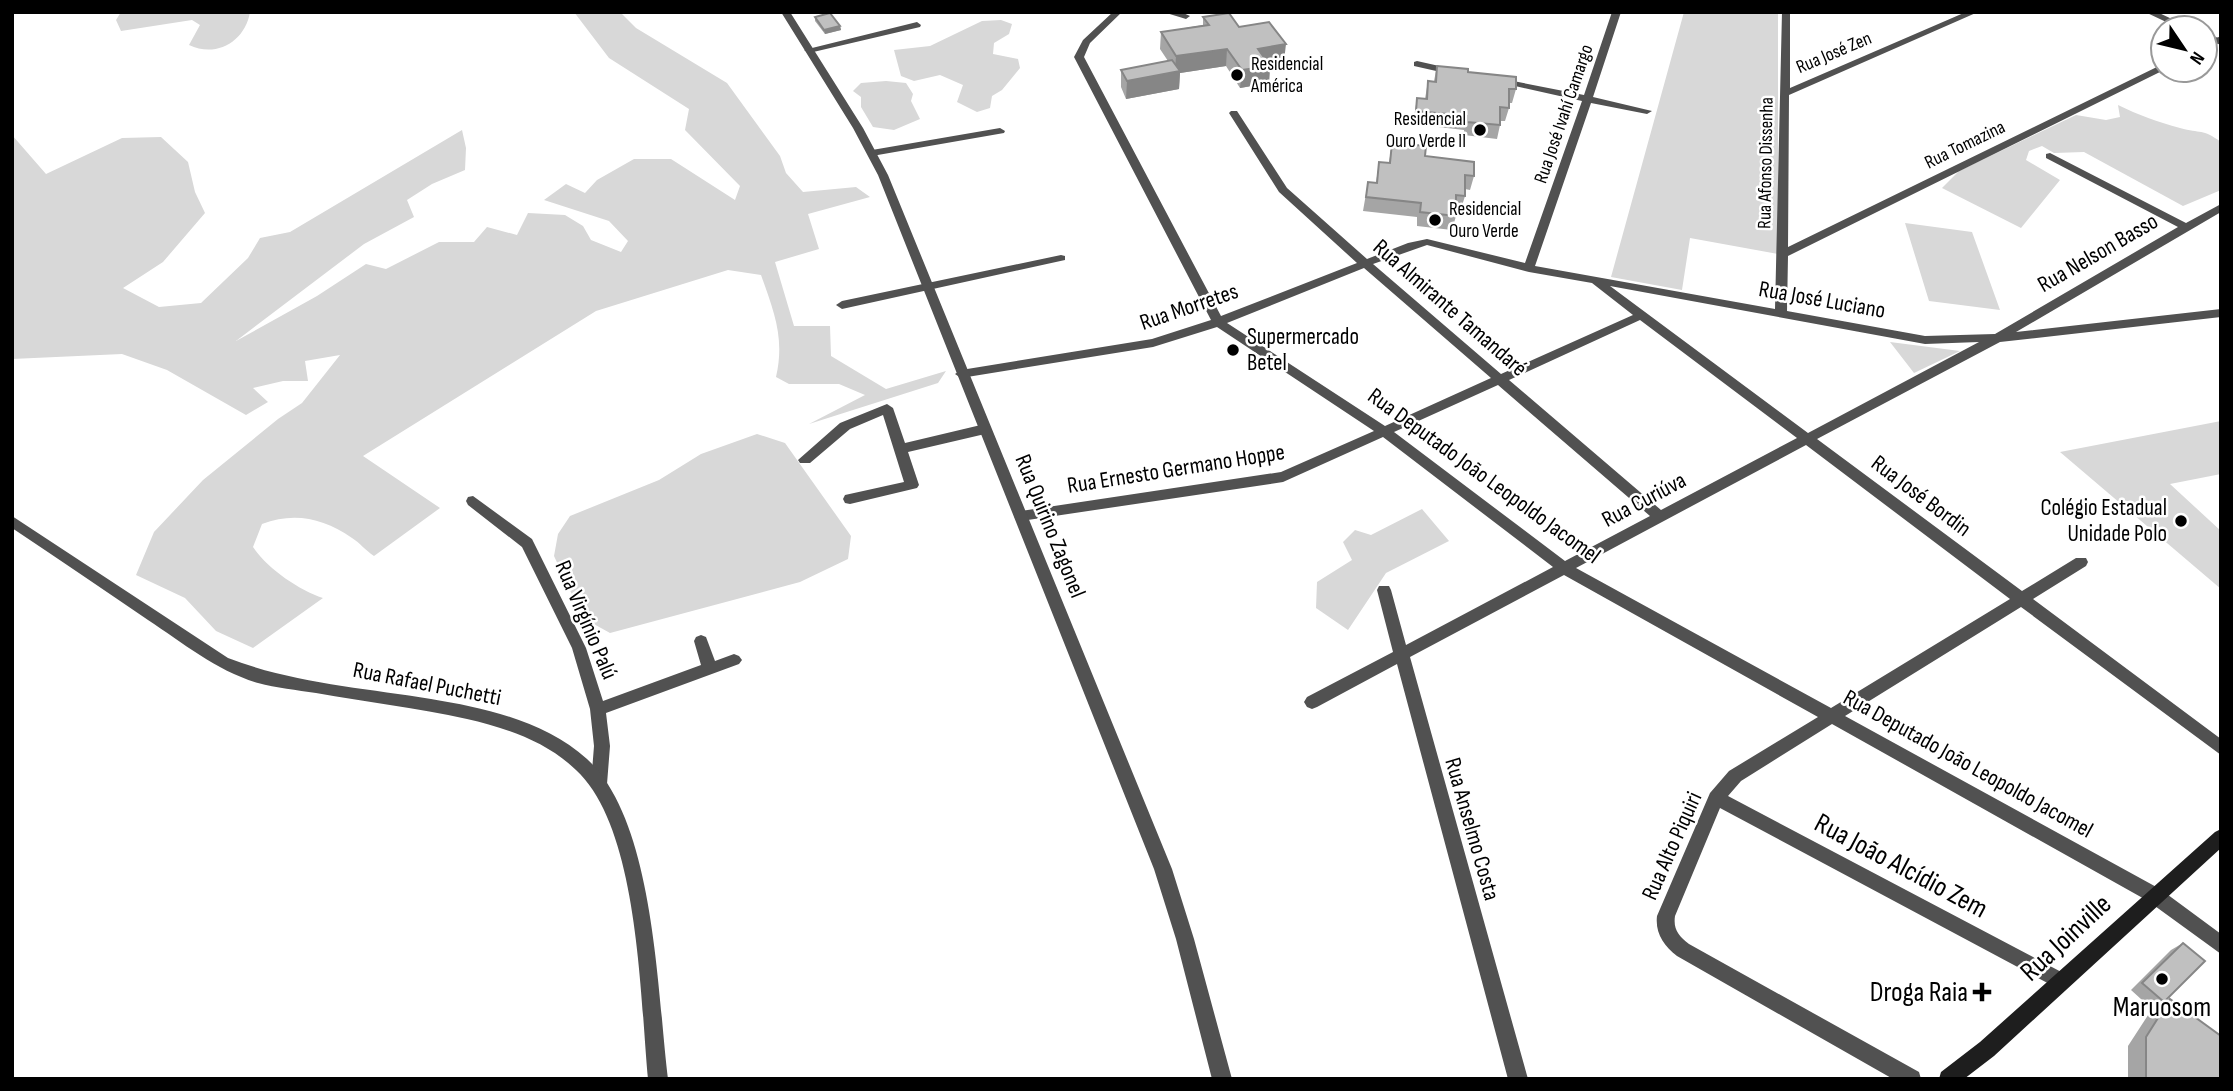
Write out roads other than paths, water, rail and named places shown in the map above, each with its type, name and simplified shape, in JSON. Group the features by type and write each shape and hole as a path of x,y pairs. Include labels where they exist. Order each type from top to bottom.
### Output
{"main road":[{"name":"Rua Joinville","path":"1948,1079 1987,1049 2221,837"}],"street":[{"name":"Rua Quirino Zagonel","path":"785,12 872,153 901,216 961,374 1163,869 1185,939 1222,1079"},
{"name":"Rua Deputado João Leopoldo Jacomel","path":"1118,12 1086,42 1079,57 1217,322 1385,432 1564,568 2154,895 2221,945"},
{"path":"1167,12 1186,16"},
{"name":"Rua José Ivahí Camargo","path":"1529,268 1617,12"},
{"name":"Rua Afonso Dissenha","path":"1781,314 1786,12"},
{"name":"Rua José Zen","path":"1785,93 1974,12"},
{"path":"809,50 917,25"},
{"path":"1417,64 1467,74"},
{"name":"Rua Tomazina","path":"1782,254 2149,74"},
{"path":"1480,77 1647,111"},
{"name":"Rua Almirante Tamandaré","path":"1234,113 1288,196 1660,517"},
{"path":"872,153 999,131"},
{"path":"2050,156 2186,227"},
{"name":"Rua Nelson Basso","path":"1997,338 2221,207"},
{"name":"Rua Morretes","path":"961,374 1126,349 1217,322 1421,243"},
{"name":"Rua José Luciano","path":"1421,243 1444,245 1529,268 1925,340 1997,338 2221,313"},
{"path":"842,305 1061,258"},
{"name":"Rua José Bordin","path":"1595,280 2221,748"},
{"name":"Rua Ernesto Germano Hoppe","path":"1020,516 1264,481 1301,470 1642,315"},
{"name":"Rua Curiúva","path":"1311,702 1997,338"},
{"path":"805,460 845,426 887,408 912,485 850,499"},
{"path":"900,449 985,429"},
{"name":"Rua Virgínio Palú","path":"473,501 519,535 532,550 579,648 598,709 602,747 599,785"},
{"name":"Rua Rafael Puchetti","path":"12,521 240,671 260,677 485,715 516,725 563,749 599,785 618,820 631,863 658,1079"},
{"name":"Rua Alto Piquiri","path":"1912,1079 1673,943 1664,923 1666,916 1716,798 1735,776 2081,562"},
{"name":"Rua Anselmo Costa","path":"1384,590 1518,1079"},
{"path":"701,641 710,669"},
{"path":"598,709 734,660"},
{"name":"Rua João Alcídio Zem","path":"1716,798 2061,981"}],"place":[{"name":"Residencial América","path":"1237,75"},
{"name":"Residencial Ouro Verde II","path":"1480,130"},
{"name":"Residencial Ouro Verde","path":"1435,220"},
{"name":"Supermercado Betel","path":"1233,350"},
{"name":"Colégio Estadual Unidade Polo","path":"2181,521"},
{"name":"Maruosom","path":"2162,979"},
{"name":"Droga Raia","path":"1982,992"}]}
